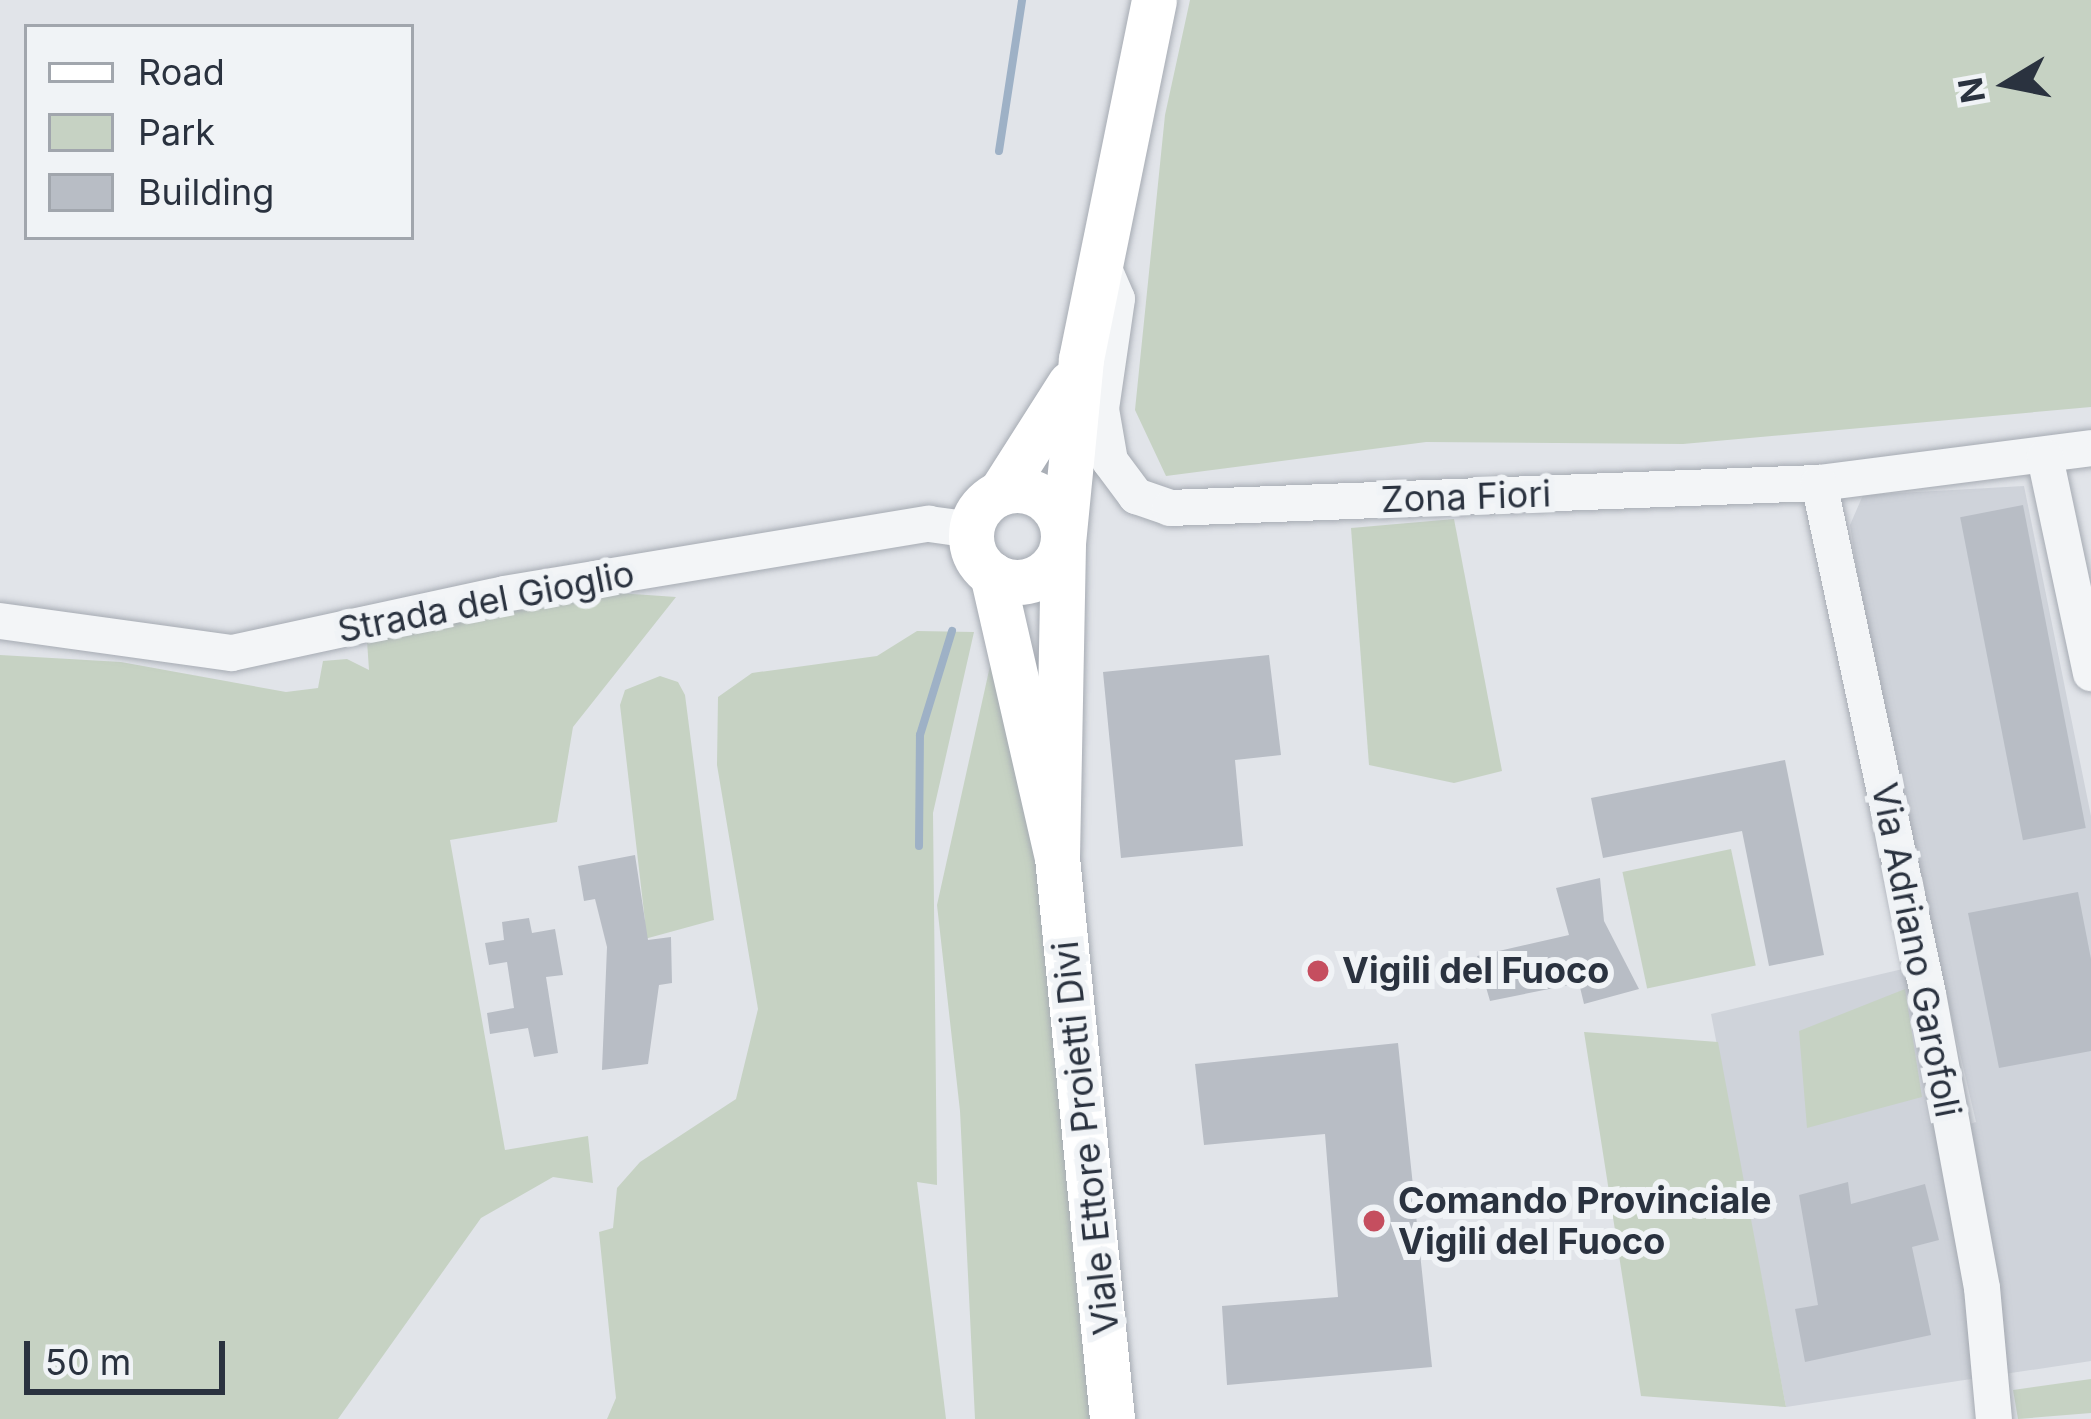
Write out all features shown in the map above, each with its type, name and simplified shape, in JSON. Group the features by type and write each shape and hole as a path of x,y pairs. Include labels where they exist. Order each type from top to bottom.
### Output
{"main road":[{"name":"Viale Ettore Proietti Divi","path":"1112,1419 1057,857 1063,543 1082,358 1154,0"},
{"name":"Viale Ettore Proietti Divi","path":"1057,857 992,574 975,555 972,530 981,507 1000,493 1055,415 1082,358"},
{"path":"992,574 1036,578 1063,543 1051,504 1028,490 1000,493"}],"street":[{"name":"Zona Fiori","path":"1101,262 1117,299 1101,409 1110,461 1136,496 1170,508 1819,483 2091,448"},
{"path":"2045,457 2091,673"},
{"name":"Via Adriano Garofoli","path":"1819,483 1928,994 1982,1288 1994,1419"},
{"name":"Strada del Gioglio","path":"0,621 232,653 504,594 929,524 972,530"}],"shaded area":[{"path":"2024,486 2091,816 2091,1361 1786,1407 1711,1014 1907,968 1937,1134 1976,1122 1876,693 1850,525 1863,495"}],"green space":[{"path":"1190,0 2091,0 2091,407 1683,444 1426,442 1166,476 1135,410 1165,115"},
{"path":"1454,519 1502,771 1454,783 1369,765 1351,528"},
{"path":"590,591 676,597 573,727 557,822 450,840 505,1150 588,1136 593,1183 553,1177 481,1218 338,1419 0,1419 0,655 121,662 286,692 318,688 323,661 347,659 369,670 367,641"},
{"path":"917,631 974,632 933,813 937,1185 917,1182 946,1419 607,1419 616,1398 599,1232 613,1228 617,1188 640,1162 736,1099 758,1009 717,765 718,697 752,673 877,656"},
{"path":"996,639 1033,773 1094,1419 975,1419 960,1111 937,905"},
{"path":"660,676 678,682 685,695 714,920 630,943 645,921 620,705 625,690"},
{"path":"1731,849 1756,965 1647,988 1622,872"},
{"path":"1905,989 1922,1097 1807,1128 1799,1031"},
{"path":"1584,1032 1718,1042 1786,1407 1641,1396"},
{"path":"2091,1379 2091,1413 2018,1419 2013,1390"}],"building":[{"path":"2023,505 2086,828 2023,840 1960,517"},
{"path":"1269,655 1281,755 1235,760 1243,846 1121,858 1103,672"},
{"path":"1785,760 1824,955 1769,966 1742,831 1603,858 1591,798"},
{"path":"635,855 648,940 671,937 672,983 659,985 648,1064 602,1070 607,947 595,899 584,901 578,866"},
{"path":"1600,878 1604,921 1639,989 1584,1004 1579,983 1490,1001 1477,956 1569,935 1556,888"},
{"path":"2078,892 2091,959 2091,1051 1999,1068 1968,913"},
{"path":"529,918 532,933 555,929 563,975 546,977 558,1053 534,1057 528,1028 490,1034 487,1013 514,1008 507,962 489,965 485,943 504,940 502,922"},
{"name":"Comando Provinciale Vigili del Fuoco","path":"1398,1043 1432,1367 1227,1385 1222,1306 1338,1297 1325,1134 1204,1145 1195,1064"},
{"path":"1848,1182 1851,1204 1925,1184 1939,1240 1912,1247 1931,1335 1805,1362 1795,1309 1818,1305 1799,1195"}],"waterway":[{"path":"999,151 1022,0"},
{"path":"919,846 920,735 952,631"}],"place":[{"name":"Vigili del Fuoco","path":"1318,971"},
{"name":"Comando Provinciale Vigili del Fuoco","path":"1374,1221"}]}
